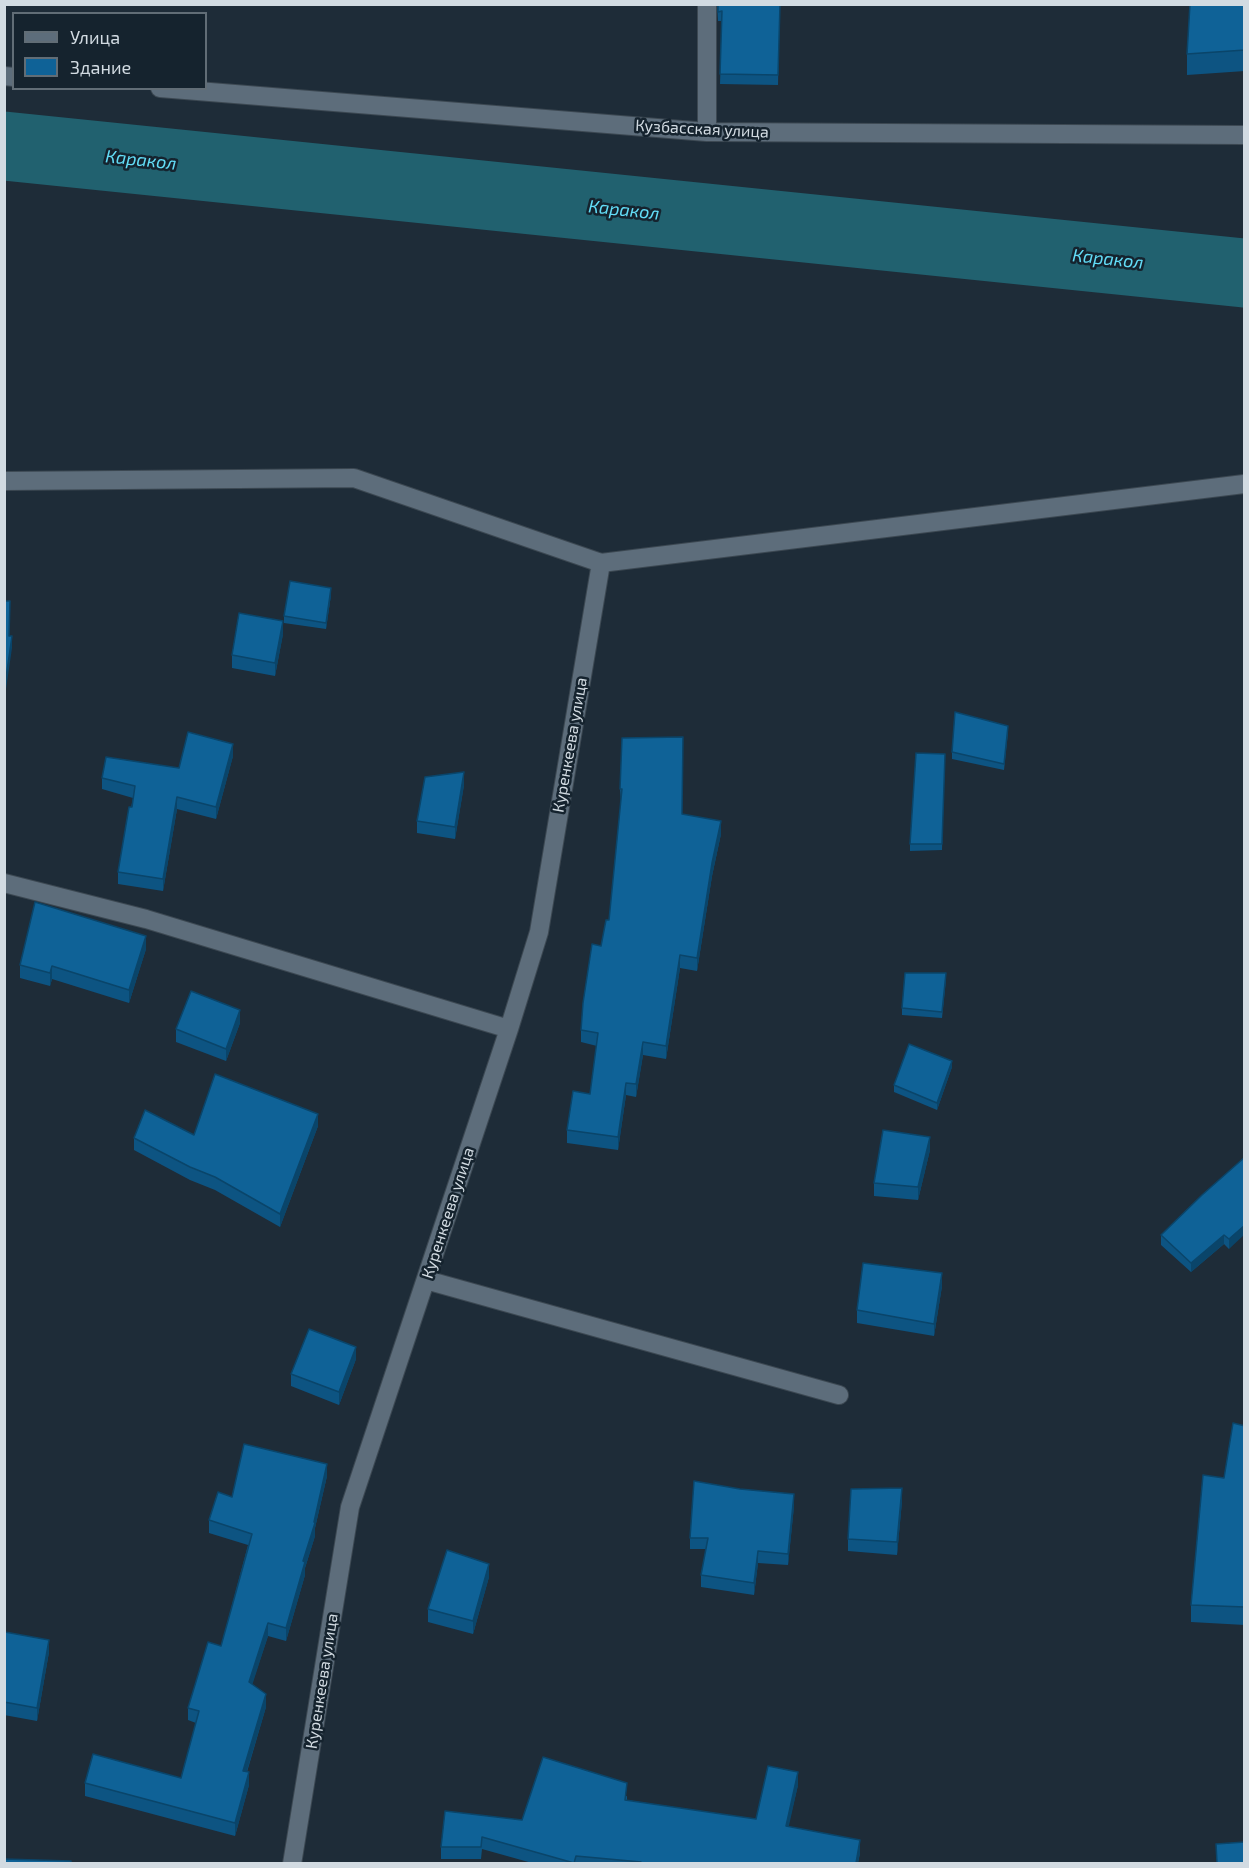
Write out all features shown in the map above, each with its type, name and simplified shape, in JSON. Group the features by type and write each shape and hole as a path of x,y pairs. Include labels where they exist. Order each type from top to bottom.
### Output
{"street":[{"path":"707,4 707,132"},
{"name":"Кузбасская улица","path":"185,90 707,132 1245,135"},
{"path":"4,481 354,478 601,563 1245,484"},
{"name":"Куренкеева улица","path":"292,1863 350,1508 539,932 601,563"},
{"path":"4,883 146,918 509,1029"},
{"path":"426,1280 839,1395"}],"building":[{"path":"718,4 780,4 778,75 720,74 722,11 718,12"},
{"path":"1190,4 1245,4 1245,50 1187,54"},
{"path":"290,581 331,588 326,623 284,616"},
{"path":"4,601 10,601 9,636 12,636 4,692"},
{"path":"239,613 283,621 275,663 232,655"},
{"path":"955,712 1008,726 1004,764 952,752"},
{"path":"188,732 233,744 216,807 177,797 163,879 118,872 129,807 132,807 135,786 102,778 106,757 179,768"},
{"path":"683,737 682,814 721,821 697,958 680,955 666,1046 643,1042 636,1084 626,1083 618,1137 567,1130 573,1091 590,1094 598,1033 581,1030 583,1003 592,944 601,946 606,920 609,920 622,789 620,789 622,738"},
{"path":"916,753 945,754 942,844 910,844"},
{"path":"464,772 455,827 417,821 425,777"},
{"path":"35,902 146,936 129,990 52,966 50,973 20,965"},
{"path":"905,973 946,973 942,1012 902,1008"},
{"path":"191,991 240,1010 226,1049 176,1029"},
{"path":"909,1044 952,1061 937,1103 894,1085"},
{"path":"215,1074 318,1114 280,1214 215,1177 190,1167 134,1138 145,1110 194,1135"},
{"path":"883,1130 930,1137 918,1187 874,1183"},
{"path":"1245,1157 1245,1225 1229,1239 1224,1235 1191,1263 1161,1235"},
{"path":"863,1263 942,1273 934,1324 857,1310"},
{"path":"309,1329 356,1347 339,1392 291,1374"},
{"path":"1233,1423 1245,1426 1245,1607 1191,1605 1203,1475 1224,1478"},
{"path":"244,1444 327,1464 315,1523 286,1628 268,1623 249,1682 266,1694 243,1771 249,1772 235,1823 85,1783 93,1754 181,1778 199,1711 188,1708 208,1642 221,1646 252,1534 209,1520 218,1492 232,1497"},
{"path":"694,1481 740,1489 794,1494 788,1554 758,1551 754,1583 701,1575 708,1538 690,1538"},
{"path":"902,1488 897,1542 848,1539 851,1489"},
{"path":"447,1550 489,1564 473,1621 428,1609"},
{"path":"5,1632 49,1640 37,1708 4,1702"},
{"path":"543,1757 627,1783 625,1800 756,1819 768,1766 798,1772 786,1826 860,1840 856,1863 641,1863 576,1856 574,1863 482,1837 481,1847 441,1847 445,1811 522,1820"},
{"path":"1245,1842 1245,1863 1217,1863 1216,1844"},
{"path":"4,1859 71,1861 71,1863 4,1863"}],"waterway":[{"name":"Каракол","path":"4,146 1244,273"}]}
